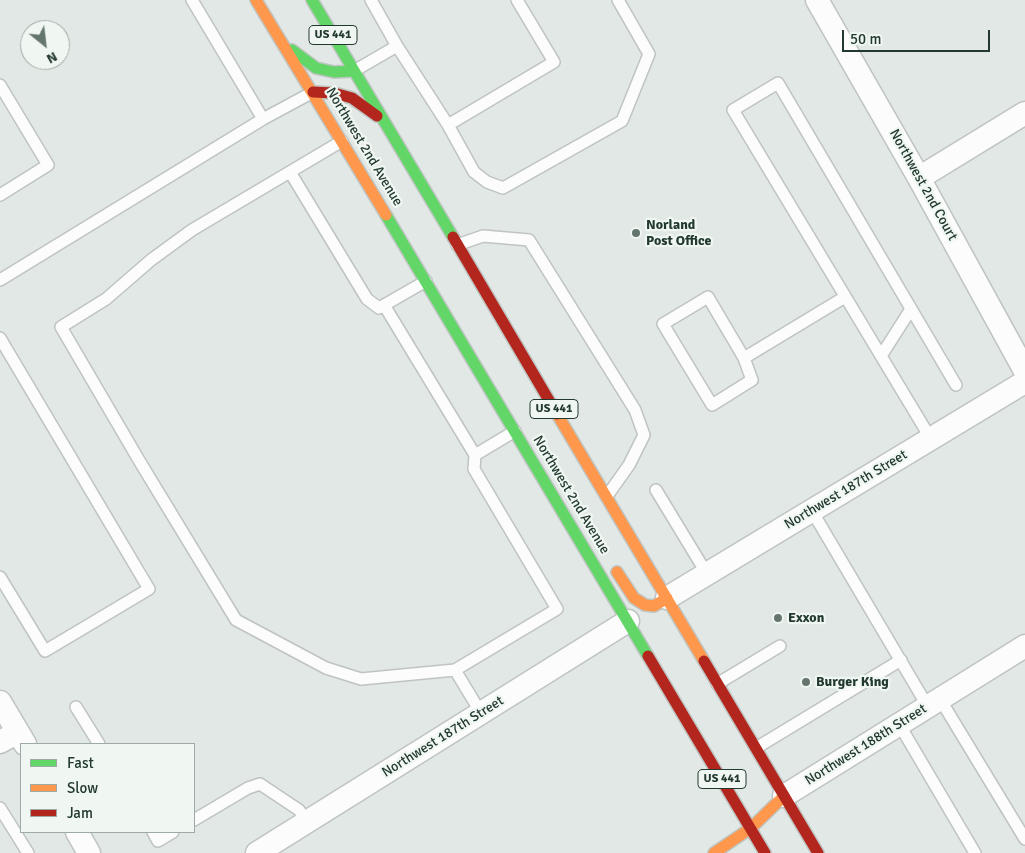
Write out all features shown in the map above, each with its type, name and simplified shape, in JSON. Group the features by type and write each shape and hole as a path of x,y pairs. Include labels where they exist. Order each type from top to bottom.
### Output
{"main road":[{"name":"Northwest 2nd Avenue","path":"256,0 285,45 515,431 586,542 628,621 765,853"},
{"name":"Northwest 2nd Avenue","path":"312,0 818,853"},
{"path":"285,45 316,68 334,72 354,71"},
{"path":"313,92 334,93 352,98 382,120"},
{"path":"613,564 634,598 645,605 654,606 667,598"},
{"name":"Northwest 188th Street","path":"714,853 751,828 784,796"}],"street":[{"name":"Northwest 2nd Court","path":"817,0 919,178 1025,371"},
{"path":"919,178 1025,113"},
{"name":"Northwest 187th Street","path":"667,598 1025,382"},
{"name":"Northwest 187th Street","path":"257,853 628,621"},
{"name":"Northwest 188th Street","path":"784,796 1025,646"},
{"path":"0,702 14,739"},
{"path":"78,833 89,853"}],"lane":[{"path":"192,0 263,119"},
{"path":"371,0 397,46 448,125 474,172 487,182 503,188 622,121 649,54 618,0"},
{"path":"448,125 554,62 517,0"},
{"path":"354,71 397,46"},
{"path":"931,439 733,110 778,82 956,385"},
{"path":"0,85 48,165 0,195"},
{"path":"0,280 263,119 313,92"},
{"path":"342,140 192,230 151,260 106,299 61,327 236,620 326,668 361,679 455,670 556,610 474,469 475,454 384,305"},
{"path":"290,172 367,299 379,308 426,281"},
{"path":"457,245 483,236 529,240 635,410 644,435 629,465 606,497"},
{"path":"708,297 744,358 752,380 712,405 663,324 708,297"},
{"path":"744,358 845,297"},
{"path":"881,356 911,309"},
{"path":"0,338 149,589 45,651 0,578"},
{"path":"475,454 515,431"},
{"path":"656,490 707,574"},
{"path":"812,511 901,660 934,703 1025,839"},
{"path":"717,684 780,646"},
{"path":"756,748 901,660"},
{"path":"455,670 481,713"},
{"path":"76,706 99,743"},
{"path":"899,724 975,853"},
{"path":"195,819 248,788 260,784 299,810 307,822"},
{"path":"0,808 28,853"},
{"path":"154,833 158,841 172,833"}],"traffic: fast":[{"path":"312,0 453,237"},
{"path":"292,50 316,68 334,72 354,71"},
{"path":"386,215 648,656"}],"traffic: slow":[{"path":"256,0 386,215"},
{"path":"557,414 704,661"},
{"path":"617,572 634,598 645,605 654,606 667,598"},
{"path":"714,853 751,828 784,796"}],"traffic: jam":[{"path":"313,92 334,93 352,98 377,116"},
{"path":"453,237 557,414"},
{"path":"648,656 765,853"},
{"path":"704,661 818,853"}],"place":[{"name":"Norland Post Office","path":"636,233"},
{"name":"Exxon","path":"778,618"},
{"name":"Burger King","path":"806,682"}]}
